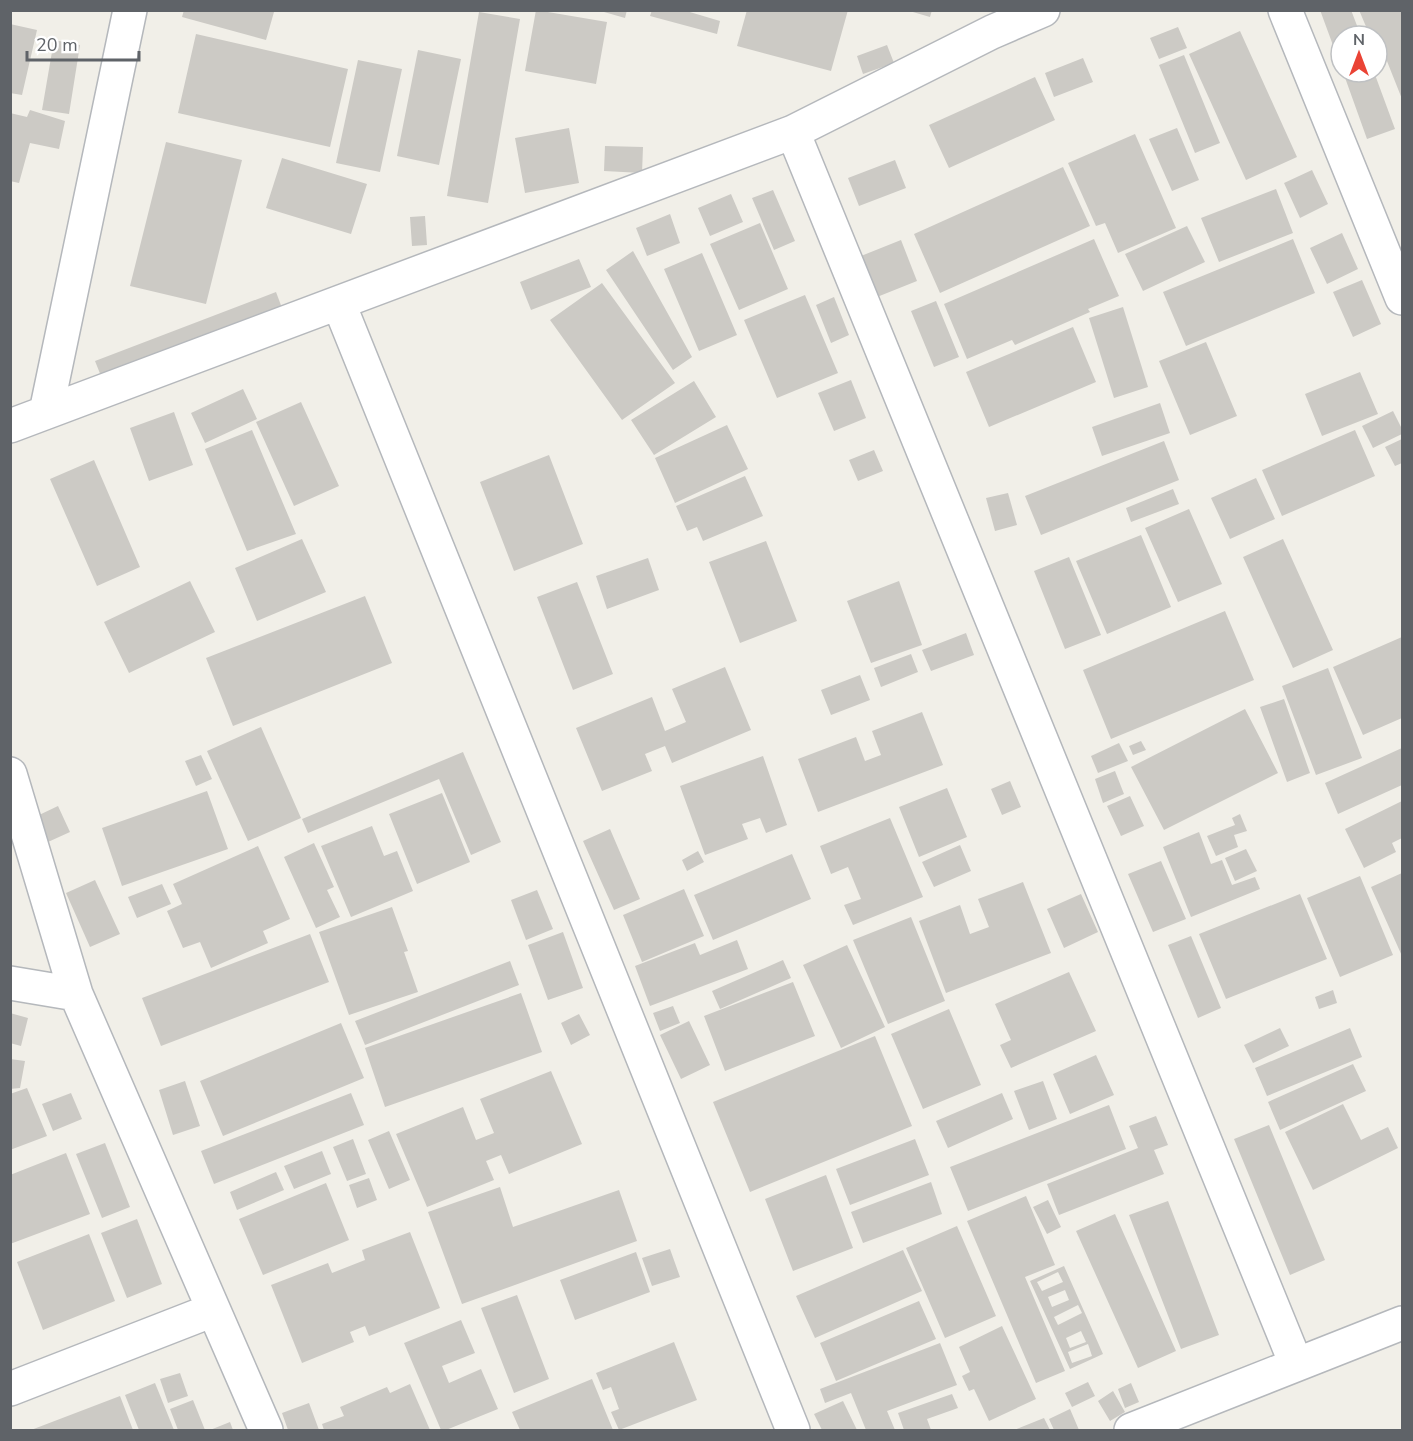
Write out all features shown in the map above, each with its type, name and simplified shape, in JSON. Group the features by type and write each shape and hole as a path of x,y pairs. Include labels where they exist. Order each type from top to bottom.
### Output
{"street":[{"path":"46,412 130,10"},
{"path":"10,426 125,385 793,132 994,21 1043,10"},
{"path":"1285,10 1402,298"},
{"path":"793,132 1296,1364"},
{"path":"339,304 793,1431"},
{"path":"10,774 76,994 266,1431"},
{"path":"10,983 76,994"},
{"path":"10,1389 213,1310"},
{"path":"1131,1431 1402,1323"}],"building":[{"path":"184,10 270,10 274,12 266,40 182,17"},
{"path":"536,10 607,22 596,84 525,71"},
{"path":"597,10 627,10 625,18"},
{"path":"652,10 683,10 720,21 717,34 650,16"},
{"path":"747,10 848,10 831,71 737,46"},
{"path":"906,10 932,10 930,17"},
{"path":"1320,10 1351,10 1356,24 1329,24 1329,34"},
{"path":"1359,10 1402,10 1402,99 1389,66 1389,24 1365,24"},
{"path":"479,12 520,19 488,203 447,196"},
{"path":"10,24 37,30 22,95 10,93"},
{"path":"1178,27 1187,48 1159,59 1150,38"},
{"path":"1240,31 1297,157 1246,180 1189,54"},
{"path":"196,34 348,69 330,147 178,113"},
{"path":"54,40 80,45 69,114 42,110"},
{"path":"887,45 894,63 863,74 857,56"},
{"path":"418,50 461,59 439,165 397,156"},
{"path":"1184,55 1220,143 1195,153 1159,65"},
{"path":"1083,58 1093,82 1054,97 1045,73"},
{"path":"358,60 402,69 380,172 336,163"},
{"path":"1035,77 1055,120 949,168 929,125"},
{"path":"1347,84 1378,84 1395,129 1367,139"},
{"path":"30,110 65,121 59,149 30,143 19,183 10,181 10,113 27,117"},
{"path":"569,128 579,183 525,193 515,138"},
{"path":"1177,128 1199,180 1172,191 1149,139"},
{"path":"1135,134 1176,228 1118,253 1105,223 1096,226 1068,163"},
{"path":"166,142 242,160 206,304 130,286"},
{"path":"605,146 643,147 642,173 604,171"},
{"path":"282,158 367,184 351,234 266,208"},
{"path":"895,160 906,188 859,206 848,178"},
{"path":"1063,167 1090,226 940,293 914,234"},
{"path":"1312,170 1328,204 1300,218 1284,183"},
{"path":"1276,189 1293,233 1219,262 1201,218"},
{"path":"773,190 795,241 774,250 752,198"},
{"path":"731,194 743,222 710,236 698,208"},
{"path":"670,214 680,243 647,256 636,228"},
{"path":"425,216 427,245 412,246 410,217"},
{"path":"760,223 788,289 739,310 710,244"},
{"path":"1187,226 1205,262 1143,291 1125,254"},
{"path":"1342,233 1358,269 1327,284 1310,248"},
{"path":"1094,239 1119,296 1088,309 1090,312 1015,345 1012,340 967,359 944,304"},
{"path":"1293,239 1315,293 1186,346 1163,292"},
{"path":"901,240 917,281 877,297 861,256"},
{"path":"633,251 692,357 673,370 606,270"},
{"path":"702,253 737,335 699,351 664,269"},
{"path":"579,259 591,287 531,310 520,282"},
{"path":"1362,280 1381,324 1353,337 1333,292"},
{"path":"602,283 675,383 622,420 550,320"},
{"path":"276,292 285,316 105,386 95,361"},
{"path":"805,295 838,373 777,398 744,320"},
{"path":"834,297 849,335 831,343 816,305"},
{"path":"936,301 959,357 934,367 911,311"},
{"path":"1123,307 1148,387 1114,398 1089,318"},
{"path":"1073,327 1096,382 989,427 966,372"},
{"path":"1206,342 1237,416 1190,435 1159,361"},
{"path":"1360,372 1378,414 1322,436 1305,394"},
{"path":"851,380 866,418 834,431 818,393"},
{"path":"694,381 716,417 654,455 631,420"},
{"path":"243,389 257,419 205,443 191,413"},
{"path":"301,402 339,486 294,506 256,422"},
{"path":"1160,403 1170,433 1102,456 1092,427"},
{"path":"1393,411 1402,429 1402,434 1373,448 1362,426"},
{"path":"174,412 193,465 149,481 130,428"},
{"path":"727,425 748,469 675,503 655,458"},
{"path":"252,430 296,534 247,551 205,449"},
{"path":"1355,430 1375,476 1282,516 1262,470"},
{"path":"1402,439 1402,463 1395,466 1385,447"},
{"path":"1164,441 1179,480 1041,535 1025,496"},
{"path":"874,450 883,471 858,481 849,460"},
{"path":"549,455 583,544 514,571 480,482"},
{"path":"94,460 140,567 97,586 50,479"},
{"path":"745,476 763,516 703,541 697,527 687,531 676,506"},
{"path":"1256,478 1275,519 1230,539 1211,498"},
{"path":"1173,489 1179,504 1131,522 1126,508"},
{"path":"1008,493 1017,525 995,531 986,498"},
{"path":"1189,509 1222,584 1178,602 1145,528"},
{"path":"1141,535 1171,607 1107,634 1076,561"},
{"path":"302,539 326,592 257,621 235,568"},
{"path":"1283,539 1333,650 1293,668 1243,557"},
{"path":"766,541 797,621 740,643 709,562"},
{"path":"1069,557 1101,635 1065,649 1034,571"},
{"path":"648,558 659,590 607,609 596,576"},
{"path":"190,581 215,632 129,673 104,622"},
{"path":"899,581 922,645 871,663 847,601"},
{"path":"577,582 613,674 573,690 537,597"},
{"path":"365,596 392,663 233,726 206,658"},
{"path":"1225,611 1254,680 1111,739 1083,670"},
{"path":"966,633 974,655 931,671 922,650"},
{"path":"1402,637 1402,718 1363,735 1333,667"},
{"path":"911,654 918,672 881,687 874,668"},
{"path":"725,667 751,730 672,763 665,746 645,754 652,771 602,791 576,728 652,697 665,731 686,722 672,689"},
{"path":"1328,668 1362,758 1316,775 1282,686"},
{"path":"860,675 870,700 831,715 821,690"},
{"path":"1284,699 1310,773 1287,782 1260,707"},
{"path":"1245,709 1278,773 1164,830 1131,767"},
{"path":"922,712 943,765 818,812 798,759 856,737 865,761 881,755 872,731"},
{"path":"261,727 301,818 248,841 207,751"},
{"path":"1141,741 1146,750 1133,755 1129,746"},
{"path":"1119,743 1128,761 1098,773 1091,756"},
{"path":"1402,748 1402,785 1338,814 1325,783"},
{"path":"463,752 501,842 471,855 439,779 308,833 302,819"},
{"path":"201,755 212,779 196,786 185,761"},
{"path":"763,756 787,825 766,833 760,818 742,824 748,839 705,855 680,786"},
{"path":"1115,771 1124,794 1103,803 1095,779"},
{"path":"1010,781 1021,807 1002,815 991,789"},
{"path":"947,788 967,837 919,857 899,807"},
{"path":"207,791 228,849 122,886 102,828"},
{"path":"442,793 470,862 417,884 389,814"},
{"path":"1130,796 1144,826 1121,836 1107,806"},
{"path":"1402,801 1402,838 1392,843 1396,852 1364,868 1345,829"},
{"path":"58,806 70,832 48,842 37,816"},
{"path":"1240,814 1247,831 1234,835 1238,847 1216,856 1207,836 1235,825 1232,818"},
{"path":"890,818 923,897 853,925 844,905 861,899 848,867 831,874 820,846"},
{"path":"372,826 384,856 397,851 413,891 351,917 321,846"},
{"path":"610,829 640,899 614,910 583,841"},
{"path":"1199,832 1211,864 1222,860 1232,885 1255,877 1260,889 1191,917 1163,847"},
{"path":"314,843 334,887 327,890 340,917 316,928 284,857"},
{"path":"960,845 971,871 934,887 922,862"},
{"path":"258,846 290,919 263,931 268,943 211,968 200,942 183,948 167,911 182,904 173,884"},
{"path":"1246,849 1257,871 1235,881 1225,858"},
{"path":"698,851 704,862 687,871 682,860"},
{"path":"792,854 811,899 713,940 694,895"},
{"path":"1161,861 1186,919 1153,932 1128,874"},
{"path":"1402,873 1402,956 1371,887"},
{"path":"1360,876 1393,955 1340,977 1307,898"},
{"path":"95,880 120,934 90,947 66,893"},
{"path":"1023,882 1051,953 946,993 919,921 960,905 970,934 989,927 978,899"},
{"path":"162,884 171,904 137,918 128,897"},
{"path":"684,889 704,936 642,962 623,915"},
{"path":"537,890 553,929 526,940 511,900"},
{"path":"1081,894 1098,932 1064,948 1047,909"},
{"path":"1300,894 1327,959 1226,999 1199,934"},
{"path":"392,907 408,951 404,952 418,992 349,1015 319,932"},
{"path":"911,917 945,1001 888,1024 853,940"},
{"path":"563,932 583,988 548,1000 528,945"},
{"path":"310,934 329,982 161,1046 142,998"},
{"path":"1191,936 1221,1008 1198,1018 1168,945"},
{"path":"737,940 748,969 650,1006 635,966 695,943 700,955"},
{"path":"847,945 885,1027 841,1048 803,965"},
{"path":"783,960 791,978 720,1009 712,991"},
{"path":"510,961 519,985 365,1045 355,1021"},
{"path":"1069,972 1096,1031 1011,1068 1000,1045 1011,1040 995,1004"},
{"path":"793,982 815,1036 725,1071 704,1016"},
{"path":"1333,990 1337,1003 1319,1009 1315,997"},
{"path":"521,993 542,1052 385,1107 365,1048"},
{"path":"673,1006 680,1023 660,1031 653,1013"},
{"path":"949,1009 981,1085 923,1109 891,1034"},
{"path":"10,1013 28,1018 21,1046 10,1043"},
{"path":"579,1014 590,1035 571,1045 561,1023"},
{"path":"689,1021 710,1065 681,1079 660,1035"},
{"path":"341,1023 364,1078 223,1136 200,1081"},
{"path":"1280,1028 1289,1046 1253,1063 1244,1045"},
{"path":"1350,1028 1362,1057 1267,1096 1255,1068"},
{"path":"875,1036 912,1126 750,1192 713,1102"},
{"path":"1096,1055 1114,1095 1070,1114 1053,1074"},
{"path":"10,1059 25,1061 20,1088 10,1089"},
{"path":"1353,1064 1366,1091 1280,1130 1268,1102"},
{"path":"551,1071 582,1144 509,1174 501,1155 486,1161 494,1180 427,1207 396,1134 463,1107 476,1140 494,1133 480,1099"},
{"path":"185,1081 200,1126 173,1135 159,1090"},
{"path":"1043,1081 1057,1119 1029,1130 1014,1091"},
{"path":"27,1088 47,1136 10,1150 10,1094"},
{"path":"71,1093 82,1119 53,1131 42,1104"},
{"path":"351,1093 364,1125 214,1184 201,1151"},
{"path":"1002,1093 1013,1119 948,1148 936,1121"},
{"path":"1343,1104 1361,1140 1388,1127 1398,1148 1313,1190 1285,1132"},
{"path":"1109,1105 1126,1149 968,1211 950,1167"},
{"path":"1156,1116 1168,1145 1154,1150 1164,1174 1059,1215 1047,1184 1138,1148 1129,1126"},
{"path":"1269,1125 1325,1260 1290,1275 1234,1139"},
{"path":"389,1131 410,1180 389,1189 368,1140"},
{"path":"353,1139 366,1174 347,1181 333,1147"},
{"path":"915,1139 929,1175 850,1205 836,1169"},
{"path":"105,1143 130,1207 102,1218 76,1154"},
{"path":"322,1151 331,1174 294,1189 284,1166"},
{"path":"66,1153 90,1214 10,1244 10,1175"},
{"path":"276,1172 284,1190 237,1210 230,1192"},
{"path":"826,1175 853,1248 793,1271 765,1199"},
{"path":"369,1178 377,1200 357,1208 349,1185"},
{"path":"931,1182 942,1214 863,1243 851,1212"},
{"path":"326,1183 349,1240 263,1275 239,1219"},
{"path":"500,1187 513,1227 619,1190 637,1241 462,1304 428,1212"},
{"path":"1026,1196 1055,1265 1025,1277 1065,1371 1036,1383 967,1221"},
{"path":"1048,1200 1061,1227 1047,1234 1033,1207"},
{"path":"1168,1201 1219,1335 1181,1349 1129,1215"},
{"path":"1115,1214 1176,1351 1138,1368 1076,1231"},
{"path":"137,1219 162,1284 127,1298 101,1233"},
{"path":"957,1226 996,1316 945,1338 906,1248"},
{"path":"410,1232 440,1308 369,1336 365,1326 350,1332 354,1342 302,1363 271,1285 328,1263 332,1273 365,1260 362,1250"},
{"path":"89,1234 115,1301 43,1330 17,1262"},
{"path":"670,1249 680,1277 652,1286 642,1258"},
{"path":"903,1250 922,1291 815,1338 796,1296"},
{"path":"636,1252 650,1292 575,1320 560,1280"},
{"path":"1064,1266 1103,1354 1070,1369 1030,1281","holes":["1058,1272 1063,1282 1042,1291 1037,1282","1065,1290 1069,1300 1052,1307 1048,1297","1078,1305 1082,1313 1058,1325 1054,1317","1081,1331 1086,1342 1070,1348 1066,1338","1088,1344 1092,1356 1072,1363 1068,1352"]},
{"path":"517,1295 549,1379 514,1393 481,1308"},
{"path":"919,1301 936,1339 836,1381 820,1343"},
{"path":"461,1320 475,1353 442,1366 449,1383 481,1369 498,1409 441,1430 404,1343"},
{"path":"1002,1326 1036,1399 989,1421 974,1389 969,1391 962,1376 970,1372 959,1347"},
{"path":"674,1342 697,1400 619,1430 611,1412 619,1409 611,1387 603,1390 596,1373"},
{"path":"940,1343 957,1385 887,1411 895,1430 866,1430 851,1393 825,1403 820,1389"},
{"path":"180,1373 188,1396 168,1403 160,1379"},
{"path":"592,1379 613,1430 520,1430 512,1412"},
{"path":"1088,1382 1095,1396 1072,1407 1065,1393"},
{"path":"155,1383 174,1430 139,1430 125,1395"},
{"path":"1131,1383 1139,1402 1125,1408 1118,1389"},
{"path":"410,1384 430,1430 324,1430 322,1424 344,1416 340,1407 387,1387 390,1393"},
{"path":"1113,1391 1125,1412 1110,1421 1098,1401"},
{"path":"952,1394 958,1408 927,1419 931,1430 904,1430 898,1413"},
{"path":"120,1396 133,1430 31,1430"},
{"path":"193,1400 205,1430 178,1430 170,1409"},
{"path":"843,1401 857,1430 822,1430 814,1414"},
{"path":"309,1403 319,1430 288,1430 282,1413"},
{"path":"1070,1409 1079,1430 1054,1430 1049,1419"},
{"path":"1044,1418 1050,1430 1014,1430"},
{"path":"230,1422 233,1430 210,1430"}]}
